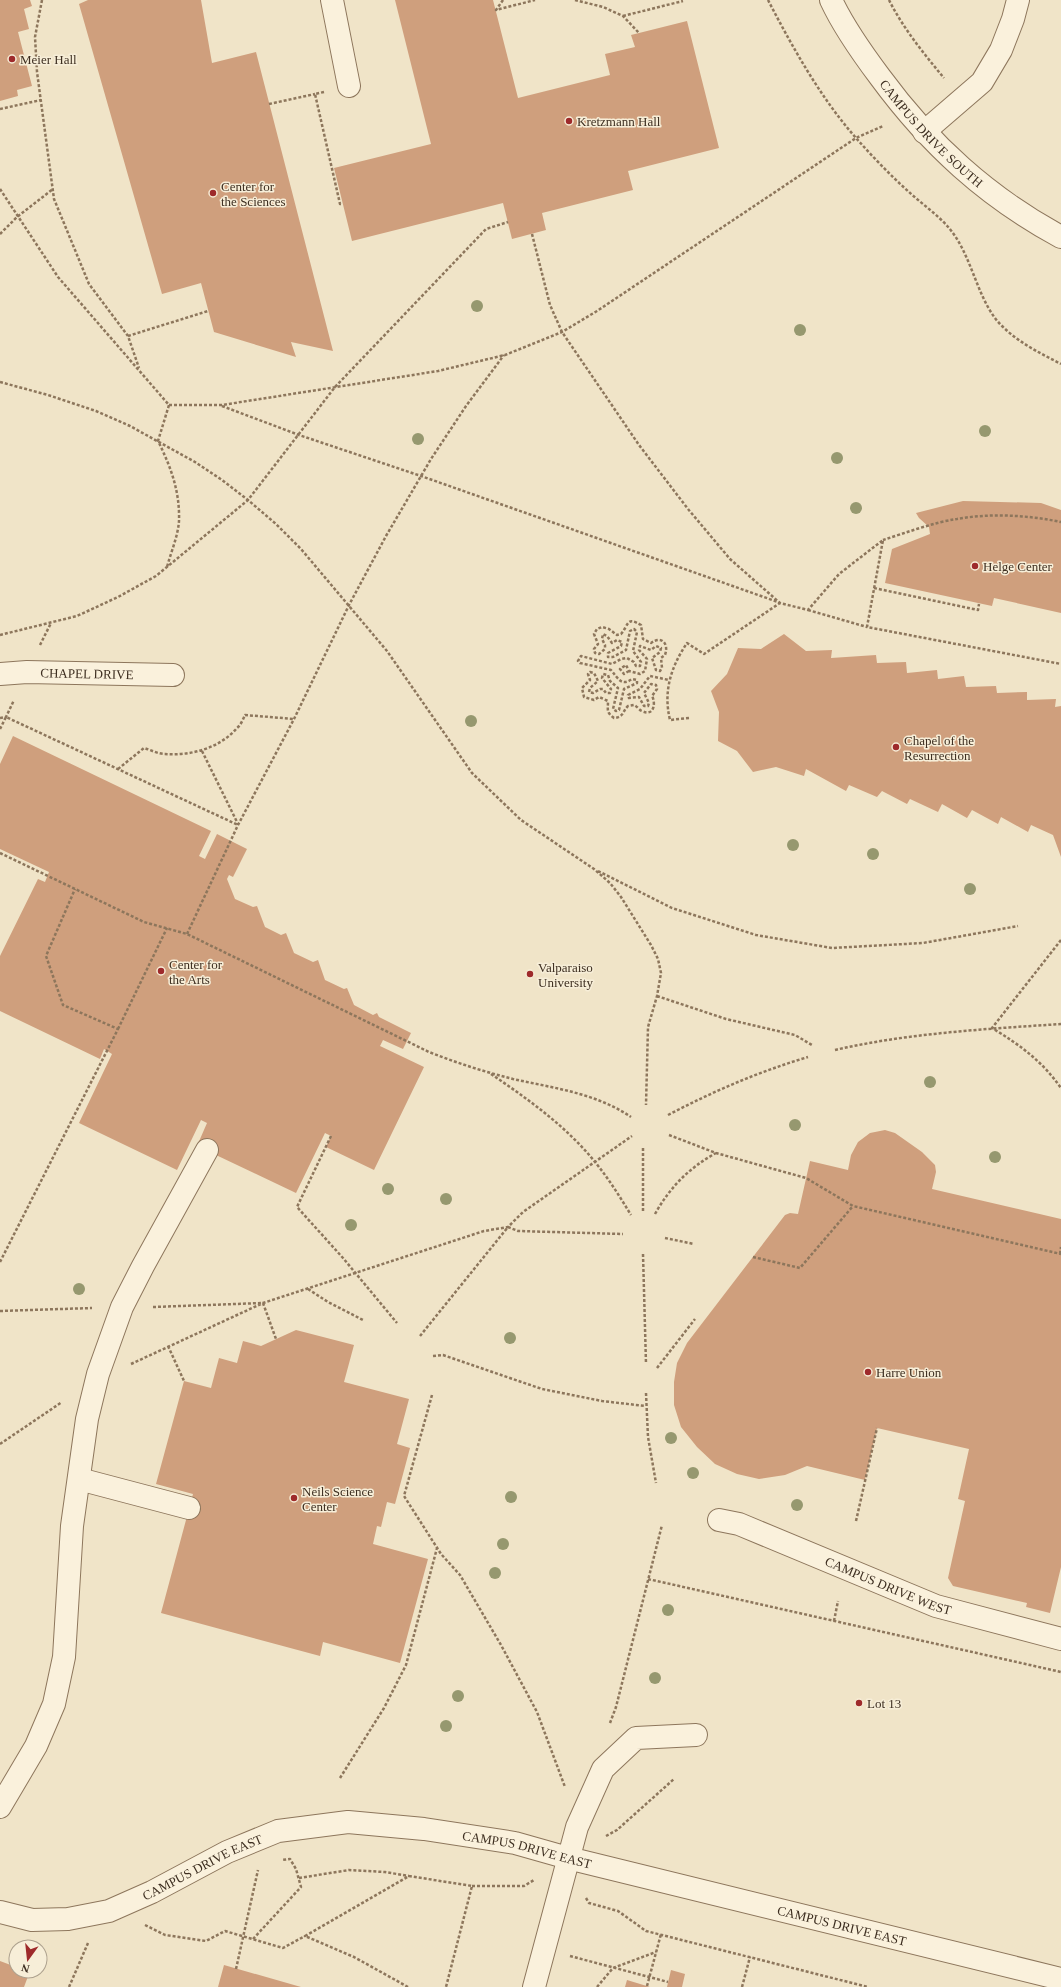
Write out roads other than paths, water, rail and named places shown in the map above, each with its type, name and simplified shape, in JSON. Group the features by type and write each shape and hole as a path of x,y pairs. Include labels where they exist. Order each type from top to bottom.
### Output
{"street":[{"path":"332,0 349,86"},
{"name":"CAMPUS DRIVE SOUTH","path":"830,0 858,48 900,105 939,148 977,182 1027,219 1061,237"},
{"path":"924,132 982,82 1001,50 1013,19 1018,0"},
{"name":"CHAPEL DRIVE","path":"0,674 28,672 173,675"},
{"path":"0,1807 36,1746 54,1704 64,1657 72,1526 87,1419 96,1381 122,1308 143,1266 207,1150"},
{"path":"79,1479 189,1508"},
{"name":"CAMPUS DRIVE WEST","path":"719,1520 739,1524 936,1606 1061,1639"},
{"path":"534,1987 577,1827 603,1769 636,1738 696,1735"},
{"name":"CAMPUS DRIVE EAST","path":"0,1912 32,1920 61,1920 109,1911 152,1892 227,1852 278,1831 348,1822 424,1829 515,1844 1061,1979"}],"place":[{"name":"Meier Hall","path":"12,59"},
{"name":"Kretzmann Hall","path":"569,121"},
{"name":"Center for the Sciences","path":"213,193"},
{"name":"Helge Center","path":"975,566"},
{"name":"Chapel of the Resurrection","path":"896,747"},
{"name":"Center for the Arts","path":"161,971"},
{"name":"Valparaiso University","path":"530,974"},
{"name":"Harre Union","path":"868,1372"},
{"name":"Neils Science Center","path":"294,1498"},
{"name":"Lot 13","path":"859,1703"}]}
